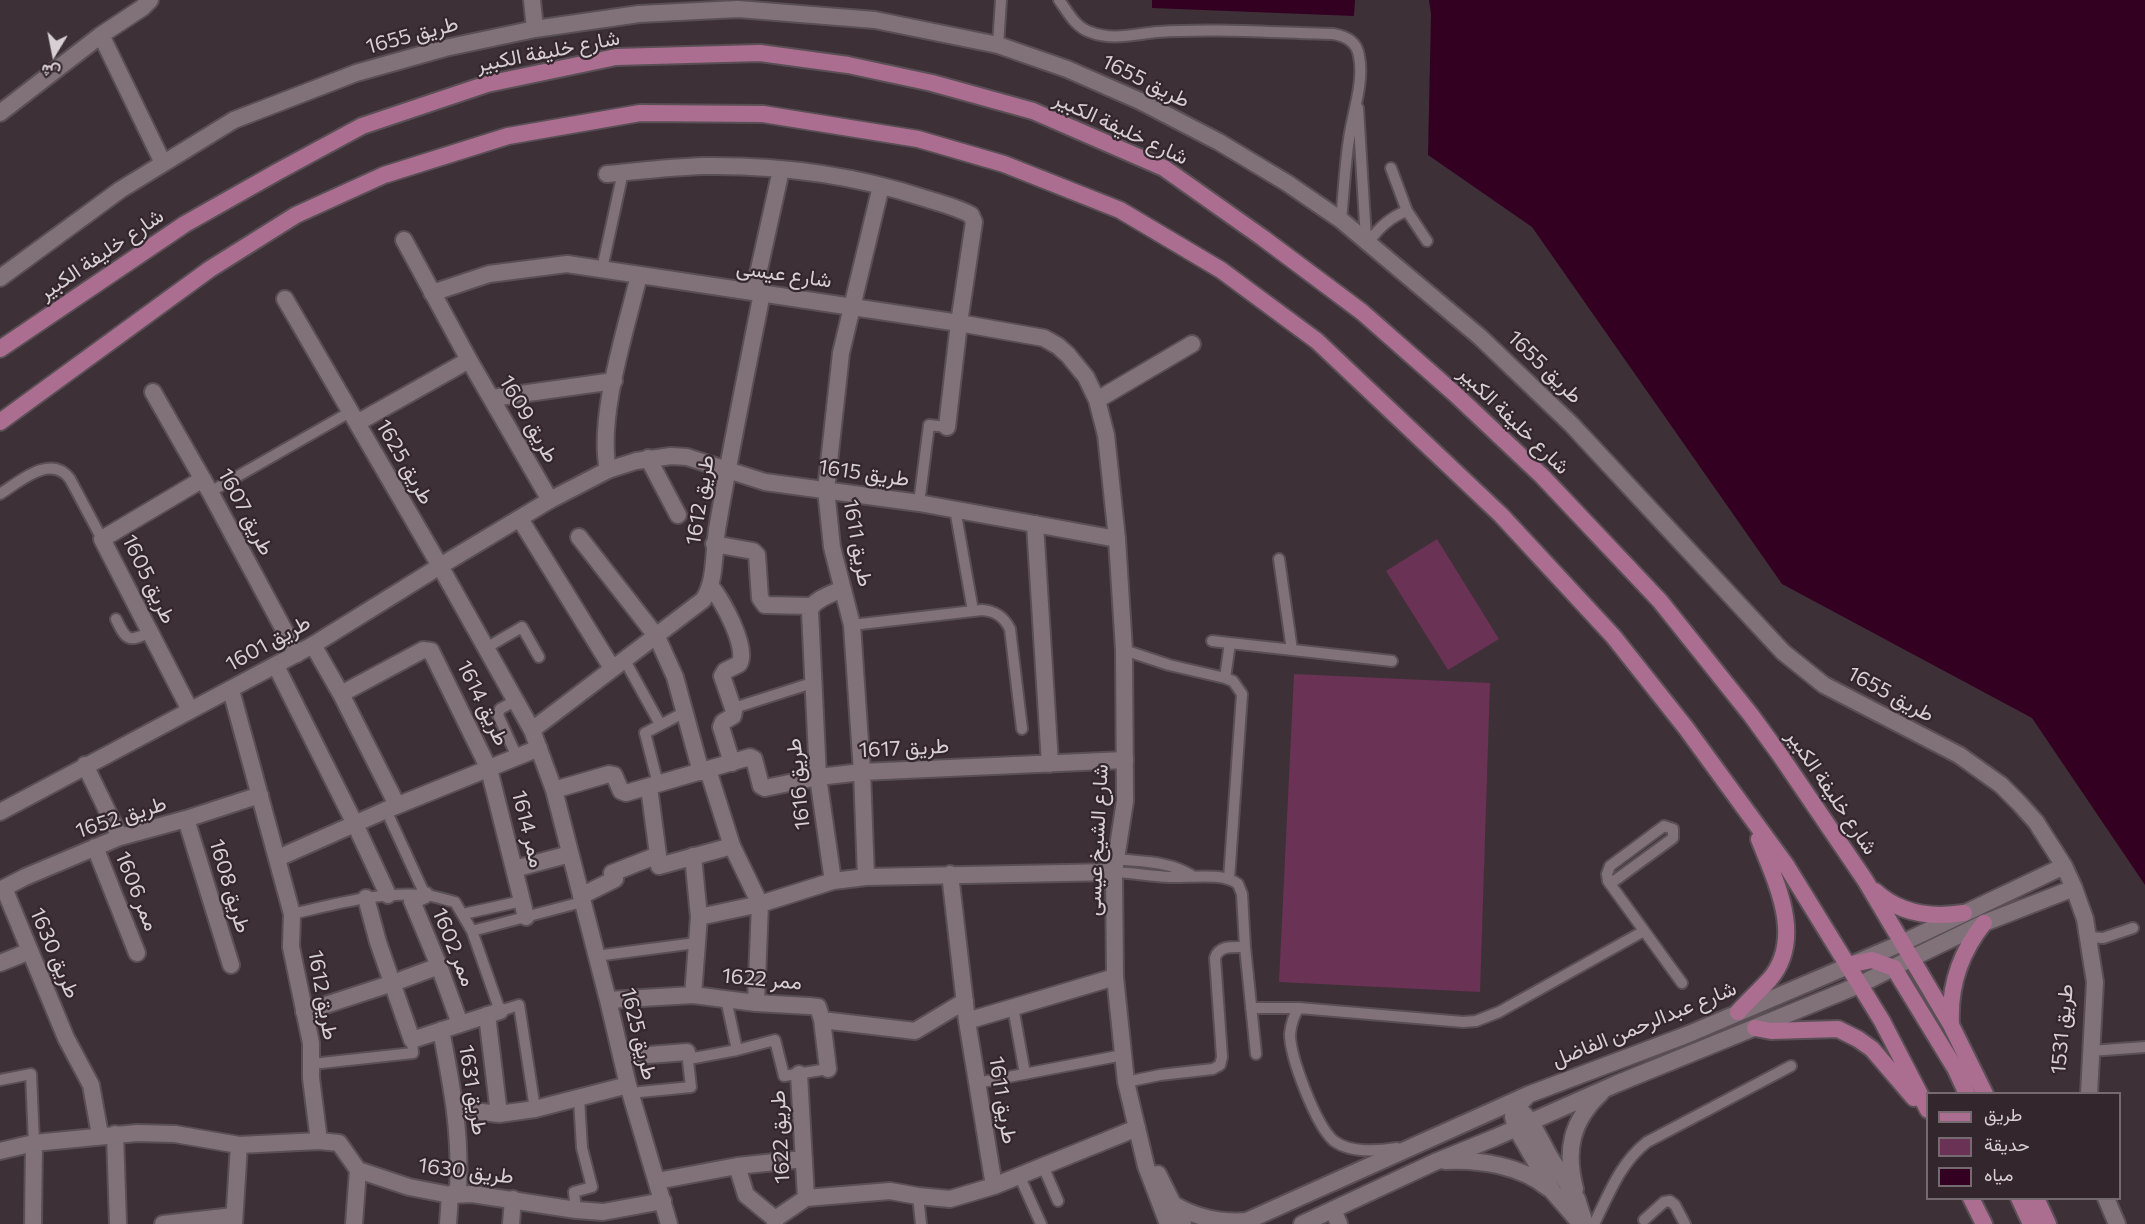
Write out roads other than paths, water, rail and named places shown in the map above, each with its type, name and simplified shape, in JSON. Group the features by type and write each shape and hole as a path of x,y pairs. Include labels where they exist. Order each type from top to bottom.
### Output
{"main road":[{"name":"شارع خليفة الكبير","path":"0,349 185,224 277,172 362,126 487,84 616,57 760,53 848,65 922,81 1033,111 1164,168 1263,238 1362,312 1454,393 1542,476 1660,601 1757,723 1865,880 1951,1025 1983,1092"},
{"path":"0,422 210,269 296,215 384,176 508,136 640,113 763,114 918,139 1004,164 1120,210 1221,270 1317,341 1501,515 1613,636 1686,728 1750,815 1799,884 1848,965 1882,1022 1926,1108"},
{"path":"1738,1012 1772,977 1782,958 1787,937 1785,914 1779,892 1750,815"},
{"path":"1865,880 1893,904 1910,911 1946,916 1964,914"},
{"path":"1951,1025 1950,1001 1954,978 1966,949 1984,923"},
{"path":"1848,965 1872,960 1894,968 1955,1068 1966,1092"},
{"path":"1755,1028 1771,1031 1838,1029 1872,1049 1926,1110"},
{"path":"1972,1200 1984,1224"},
{"path":"2020,1200 2031,1224"},
{"path":"2037,1200 2048,1224"}],"street":[{"path":"0,113 101,34 142,8 150,0"},
{"path":"532,0 535,29"},
{"name":"طريق 1655","path":"0,278 120,190 234,120 356,73 445,48 535,29 639,14 738,9 875,20 998,45 1067,69 1140,101 1219,142 1287,183 1368,240 1480,337 1571,424 1783,652 1824,685 1959,755 1980,769 2001,785 2031,816 2064,866"},
{"path":"101,34 163,163"},
{"path":"615,173 703,166 742,166 781,170 839,177 881,186 968,213 975,222 959,323 947,427"},
{"name":"طريق 1612","path":"711,586 714,544 781,170"},
{"name":"طريق 1611","path":"866,877 862,772 852,625 832,548 826,490 841,353 881,186"},
{"name":"طريق 1609","path":"404,240 469,360 550,500"},
{"name":"شارع عيسى","path":"432,293 489,274 567,264 1044,338 1058,346 1086,377 1097,400 1106,435 1117,539"},
{"path":"608,470 604,453 604,435 639,275"},
{"name":"طريق 1625","path":"285,299 440,566 539,748 554,790 629,1089 669,1224"},
{"path":"1097,400 1192,344"},
{"path":"353,417 469,360"},
{"path":"492,398 614,381"},
{"name":"طريق 1607","path":"153,392 207,486 297,654"},
{"name":"طريق 1615","path":"550,500 608,470 648,458 687,457 765,482 920,503 1117,539"},
{"name":"طريق 1612","path":"648,458 678,514"},
{"name":"طريق 1605","path":"190,710 102,539 207,486"},
{"name":"طريق 1601","path":"0,812 276,666 550,500"},
{"path":"520,519 618,664"},
{"path":"1035,524 1050,764"},
{"path":"579,537 657,637 669,661 732,846 760,904 756,1003"},
{"name":"شارع الشيخ عيسى","path":"1117,539 1124,650 1125,801 1115,866 1115,976 1126,1082 1146,1166 1168,1224"},
{"path":"714,544 753,552 757,555 760,598 765,605 811,606 842,589"},
{"path":"531,730 657,637 703,600 711,586 725,604 736,632 741,656 739,664 725,671 722,676 734,708 733,716 723,722 721,727 732,763 623,793 614,775 609,774 554,790"},
{"name":"طريق 1616","path":"811,606 812,682 818,777 833,881"},
{"path":"313,645 341,694 391,808"},
{"name":"طريق 1614","path":"341,694 423,650 431,651 489,769"},
{"path":"276,666 388,895"},
{"name":"طريق 1612","path":"231,690 292,914 291,947 311,1043 311,1078 319,1141"},
{"path":"278,858 391,808 539,748"},
{"name":"طريق 1617","path":"732,763 753,757 762,788 818,777 862,772 1125,760"},
{"path":"85,765 120,837"},
{"name":"ممر 1614","path":"489,769 524,909"},
{"path":"654,785 659,866 732,846"},
{"name":"طريق 1652","path":"2,889 120,837 260,795"},
{"name":"طريق 1608","path":"186,819 231,965"},
{"name":"ممر 1606","path":"95,847 137,952"},
{"path":"514,869 570,854"},
{"path":"582,899 615,879 612,873 658,855"},
{"path":"693,856 699,917 693,995"},
{"path":"699,917 760,904 833,881 866,877 1115,866"},
{"name":"طريق 1531","path":"2064,866 2074,888 2089,937 2095,994 2079,1092"},
{"name":"شارع عبدالرحمن الفاضل","path":"1244,1222 1530,1094 1689,1034 1902,943 2064,866"},
{"name":"طريق 1611","path":"950,874 965,1001 994,1186"},
{"path":"1302,1224 1336,1217 1435,1162 1616,1084 1859,985 1984,923 2074,888"},
{"name":"طريق 1630","path":"2,889 66,1038 91,1085 107,1135 118,1224"},
{"name":"ممر 1602","path":"424,895 412,901 460,1024"},
{"path":"366,897 378,942 412,1040 494,1013 499,1114"},
{"path":"0,963 30,951"},
{"path":"304,1012 393,984 439,966"},
{"path":"968,1021 1115,976"},
{"name":"ممر 1622","path":"608,1000 693,995 756,1003 818,1007 822,1020 915,1031 965,1001"},
{"name":"طريق 1622","path":"822,1020 828,1070"},
{"name":"طريق 1631","path":"441,1030 456,1108 460,1156 458,1190 450,1195 448,1224"},
{"name":"طريق 1531","path":"2086,1051 2089,1092"},
{"path":"622,1057 687,1052"},
{"name":"طريق 1622","path":"799,1074 806,1198"},
{"path":"1583,1224 1570,1161 1571,1140 1587,1108 1600,1094 1616,1084"},
{"path":"456,1108 499,1114 536,1109 629,1089"},
{"path":"1515,1109 1530,1094"},
{"path":"1498,1108 1515,1109 1524,1113 1523,1125 1552,1192"},
{"path":"1523,1125 1550,1157 1577,1199"},
{"path":"0,1150 34,1143 137,1133 175,1134 239,1145 319,1141 339,1143 358,1170 354,1224"},
{"name":"طريق 1611","path":"775,1222 806,1198 890,1191 950,1199 1139,1135"},
{"name":"شارع الشيخ عيسى","path":"1139,1135 1183,1224"},
{"path":"33,1224 34,1143"},
{"path":"163,1224 234,1220 239,1145"},
{"path":"657,1181 737,1166 804,1159"},
{"path":"1435,1162 1461,1160 1501,1166 1538,1179 1583,1224"},
{"path":"737,1166 746,1196 775,1222"},
{"name":"طريق 1630","path":"358,1170 409,1187 450,1195 472,1194 513,1199 577,1217 663,1200"},
{"path":"511,1224 513,1199"},
{"path":"2097,1200 2107,1224"},
{"path":"2107,1200 2117,1224"},
{"path":"1173,1204 1208,1219 1244,1222"}],"lane":[{"path":"998,45 1001,0"},
{"path":"1059,0 1077,25 1087,32 1101,35 1129,37 1158,32 1340,35 1353,42 1359,55 1357,102 1368,240"},
{"path":"1341,220 1349,136 1357,102"},
{"path":"1391,168 1407,211 1427,241"},
{"path":"602,269 615,173"},
{"path":"1368,240 1389,219 1407,211"},
{"path":"207,486 353,417"},
{"path":"920,503 929,425 947,427"},
{"path":"0,494 34,472 49,468 58,469 66,473 70,479 102,539"},
{"path":"955,509 973,611"},
{"path":"1278,559 1292,650"},
{"path":"852,625 982,610 996,613 1007,622 1010,629 1022,729"},
{"path":"116,619 127,638 135,639 150,632"},
{"path":"486,648 522,627 539,657"},
{"path":"1212,641 1392,661"},
{"path":"1225,678 1230,643"},
{"path":"1124,650 1169,666 1225,678 1233,681 1239,687 1243,702 1229,879"},
{"path":"618,664 660,724"},
{"path":"734,708 812,682"},
{"path":"515,701 500,709 498,715 517,758"},
{"path":"654,785 645,735 647,731 685,712"},
{"path":"391,808 424,895"},
{"path":"1610,884 1673,838 1673,829 1664,826 1610,866 1607,874 1610,884 1682,983"},
{"path":"1115,866 1169,877 1191,875 1229,879 1238,884 1241,888 1256,1054"},
{"path":"292,914 366,897 388,895 424,895 455,902 472,931 494,1013 519,1005 536,1109"},
{"path":"472,931 524,909 582,899"},
{"name":"ممر 1614","path":"463,914 524,909"},
{"path":"2089,937 2103,938 2133,928"},
{"path":"1251,1008 1299,1008 1463,1022 1476,1021 1499,1012 1644,931"},
{"path":"596,956 696,943"},
{"path":"1126,1082 1160,1075 1213,1070 1220,1065 1222,1057 1215,957 1217,951 1222,948 1245,947"},
{"path":"726,999 737,1050"},
{"path":"1013,1007 1025,1074"},
{"path":"1299,1008 1292,1023 1292,1051 1314,1113 1327,1134 1335,1142 1357,1149 1381,1151 1421,1143"},
{"path":"312,1064 413,1053 412,1040"},
{"name":"طريق 1622","path":"687,1052 694,1058 775,1040 784,1076 828,1070"},
{"path":"2086,1051 2145,1047"},
{"path":"629,1089 691,1087 687,1052"},
{"path":"977,1083 1123,1055"},
{"path":"1594,1224 1623,1167 1638,1149 1647,1142 1791,1066"},
{"path":"0,1080 31,1074 34,1143"},
{"path":"577,1217 574,1192 592,1187 582,1148 579,1099"},
{"path":"1043,1166 1058,1201"},
{"path":"1019,1175 1041,1224"},
{"path":"918,1196 921,1224"},
{"path":"1644,1220 1664,1202 1670,1201 1676,1205 1685,1224"}],"water":[{"path":"1152,0 1355,0 1354,16 1152,8"},
{"path":"1429,0 2145,0 2145,885 2032,718 1782,584 1532,227 1428,155 1431,14"}]}
